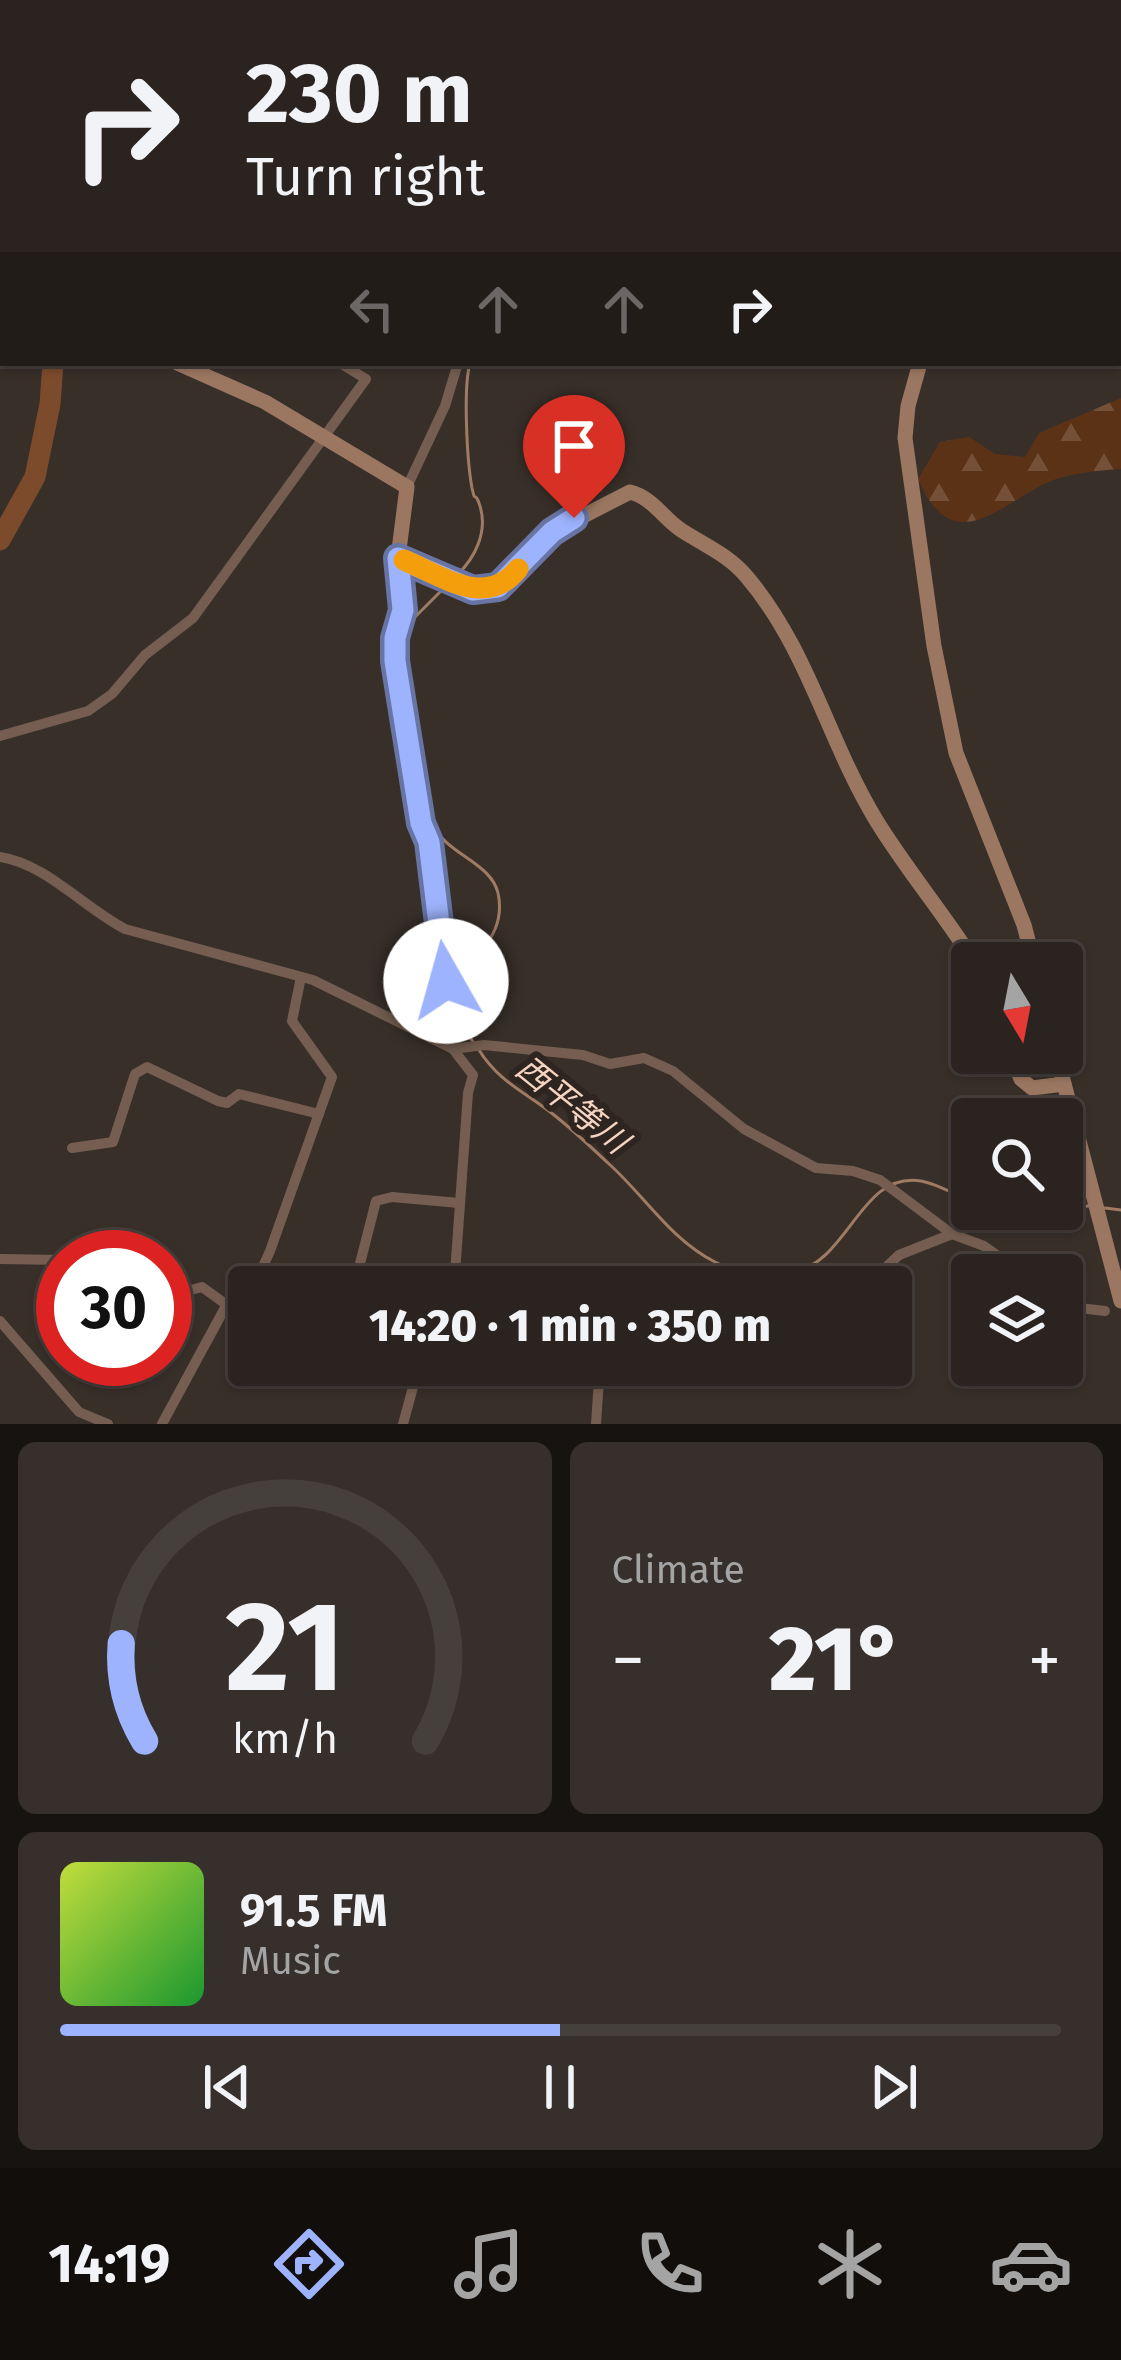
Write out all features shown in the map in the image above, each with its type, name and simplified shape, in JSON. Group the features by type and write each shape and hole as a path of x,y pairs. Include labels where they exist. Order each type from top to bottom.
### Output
{"street":[{"path":"184,366 265,402 407,487"},
{"path":"0,736 88,711 112,694 145,655 193,618 366,379 345,366"},
{"path":"433,1036 446,981 429,842 421,823 395,638 403,610 398,558 407,487 445,406 457,366"},
{"path":"919,366 905,438 945,709 956,754 1028,942"},
{"path":"398,558 473,590 498,587 552,532 574,518 630,492 650,501 671,524 725,556 775,613 874,817 960,942"},
{"path":"0,856 24,861 125,929 301,977 459,1047 583,1054 610,1064 644,1058 674,1071 744,1129 816,1168 853,1171 881,1180 952,1234 995,1254"},
{"path":"263,1266 332,1077 292,1021 301,977"},
{"path":"455,1266 467,1093 473,1075 459,1047"},
{"path":"73,1148 113,1142 135,1074 147,1067 218,1101 227,1103 239,1094 319,1114"},
{"path":"1019,1074 1032,1088 1064,1084"},
{"path":"1061,1074 1121,1300"},
{"path":"359,1266 376,1201 392,1197 459,1203"},
{"path":"888,1266 899,1255 952,1234"},
{"path":"0,1259 36,1260"},
{"path":"192,1290 202,1287 228,1301"},
{"path":"1083,1308 1105,1310"},
{"path":"162,1424 228,1320"},
{"path":"0,1321 79,1412 108,1424"},
{"path":"403,1424 413,1386"},
{"path":"596,1424 599,1386"}],"green space":[{"path":"1121,398 1121,469 1056,479 1000,510 964,522 948,518 932,505 918,479 940,442 969,437 995,454 1025,457 1039,433"}],"waterway":[{"path":"0,540 35,477 53,366"},
{"name":"西平等川","path":"457,575 474,553 482,525 469,461 469,366"},
{"name":"西平等川","path":"446,586 406,626 402,650 433,824 447,843 487,873 498,893 499,915 493,933 464,979 459,996 461,1017 473,1042"},
{"name":"西平等川","path":"479,1050 504,1079 595,1151 684,1241 734,1269 775,1275 814,1264 869,1202 901,1182 927,1182 951,1192"},
{"name":"西平等川","path":"1083,1206 1089,1206"},
{"name":"西平等川","path":"1105,1208 1121,1210"}],"slow traffic":[{"path":"404,560 473,590 498,587 518,569"}],"route":[{"path":"446,981 429,842 421,823 395,661 403,610 398,558 473,590 498,587 552,532 574,518"}]}
